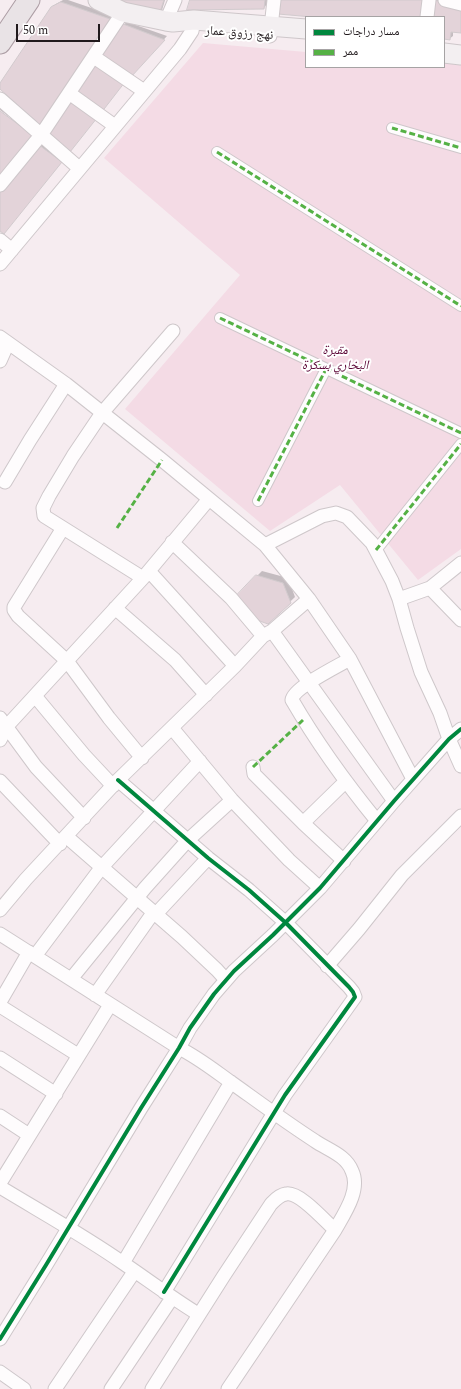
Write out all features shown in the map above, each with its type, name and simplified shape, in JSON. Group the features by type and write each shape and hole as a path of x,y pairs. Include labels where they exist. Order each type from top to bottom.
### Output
{"main road":[{"path":"0,43 29,0"},
{"name":"نهج رزوق عمار","path":"98,0 123,12 169,22 270,31 305,29"},
{"name":"نهج رزوق عمار","path":"270,31 305,40"},
{"path":"445,44 461,46"},
{"path":"445,53 461,55"}],"street":[{"path":"169,22 175,0"},
{"path":"270,31 274,0"},
{"path":"427,16 428,0"},
{"path":"445,0 461,4"},
{"path":"0,185 41,135 123,12"},
{"path":"0,264 180,49 193,25"},
{"path":"94,57 144,91"},
{"path":"69,93 115,126"},
{"path":"0,99 79,168"},
{"path":"392,128 461,148"},
{"path":"217,152 461,306"},
{"path":"0,240 12,250"},
{"path":"220,318 461,433"},
{"path":"174,331 102,413 72,456 43,508 44,516 146,574 235,666"},
{"path":"0,361 4,340 66,384 266,545 309,598 350,659 413,779"},
{"path":"258,501 326,369"},
{"path":"5,482 66,384"},
{"path":"376,550 461,444"},
{"path":"0,740 3,722 35,696 146,574 209,499"},
{"path":"266,545 322,516 336,513 348,518 372,544 392,581 399,598 421,672 440,713 449,739 461,766"},
{"path":"63,528 14,607 14,610 18,616 67,661 109,718 142,758"},
{"path":"172,542 268,634 309,682 394,801"},
{"path":"399,598 430,588 461,563"},
{"path":"430,588 461,620"},
{"path":"0,910 26,879 116,783 268,634 309,598"},
{"path":"115,608 175,660 206,695"},
{"path":"350,659 309,682 293,695 292,700 313,736 346,782 377,821"},
{"path":"35,696 84,756 116,783 154,811 286,923 327,966 349,986 354,992 355,997 296,1079 273,1114 168,1295 111,1389"},
{"path":"3,722 36,767 84,818"},
{"path":"172,728 232,800 289,860 320,888"},
{"path":"0,1339 201,1010 226,980 286,923 320,888 413,779 449,739 461,729"},
{"path":"0,1002 32,954 101,868 200,761"},
{"path":"253,767 254,774 344,861"},
{"path":"0,780 63,840 101,868 136,898 226,980"},
{"path":"303,823 346,782"},
{"path":"71,979 136,898 188,840 232,800"},
{"path":"327,966 348,944 402,875 461,816"},
{"path":"95,995 154,914 208,858"},
{"path":"0,934 205,1063 273,1114 344,1159 353,1171 353,1192 335,1230 228,1389"},
{"path":"0,1183 28,1135 56,1094 78,1055 110,1004"},
{"path":"0,1006 78,1055"},
{"path":"0,1058 56,1094"},
{"path":"123,1263 231,1082"},
{"path":"0,1116 28,1135"},
{"path":"0,1187 123,1263 134,1272 198,1314"},
{"path":"152,1389 198,1314 271,1204 278,1197 285,1194 296,1196 307,1203 335,1230"},
{"path":"56,1389 134,1272"},
{"path":"0,1372 24,1389"}],"green space":[{"name":"مقبرة البخاري بسكرة","path":"203,43 305,52 305,68 445,68 445,63 461,65 461,549 418,580 340,485 270,531 125,409 240,275 104,158"}],"building":[{"path":"118,0 164,0 159,15 136,11"},
{"path":"190,0 265,0 264,9 187,10"},
{"path":"279,0 425,0 423,16 305,16 278,14"},
{"path":"434,0 461,7 461,33 451,32 450,40 445,39 445,16 431,16"},
{"path":"61,2 113,20 42,127 0,89 0,83 51,7"},
{"path":"123,24 165,40 131,77 100,56"},
{"path":"96,62 125,82 101,113 75,92"},
{"path":"70,100 97,118 70,152 48,133"},
{"path":"0,111 34,136 0,177"},
{"path":"39,145 62,162 4,234 0,231 0,192"},
{"path":"256,575 283,583 291,603 268,624 257,620 237,595"}],"marked path":[{"path":"392,128 461,148"},
{"path":"217,152 461,306"},
{"path":"220,318 461,433"},
{"path":"258,501 326,369"},
{"path":"376,550 461,444"},
{"path":"117,528 162,460"},
{"path":"253,767 303,720"}],"cycle path":[{"path":"0,1339 190,1028 214,994 234,971 320,888 394,801 449,739 461,729"},
{"path":"118,780 286,923 349,987 355,997 285,1095 164,1292"}]}
